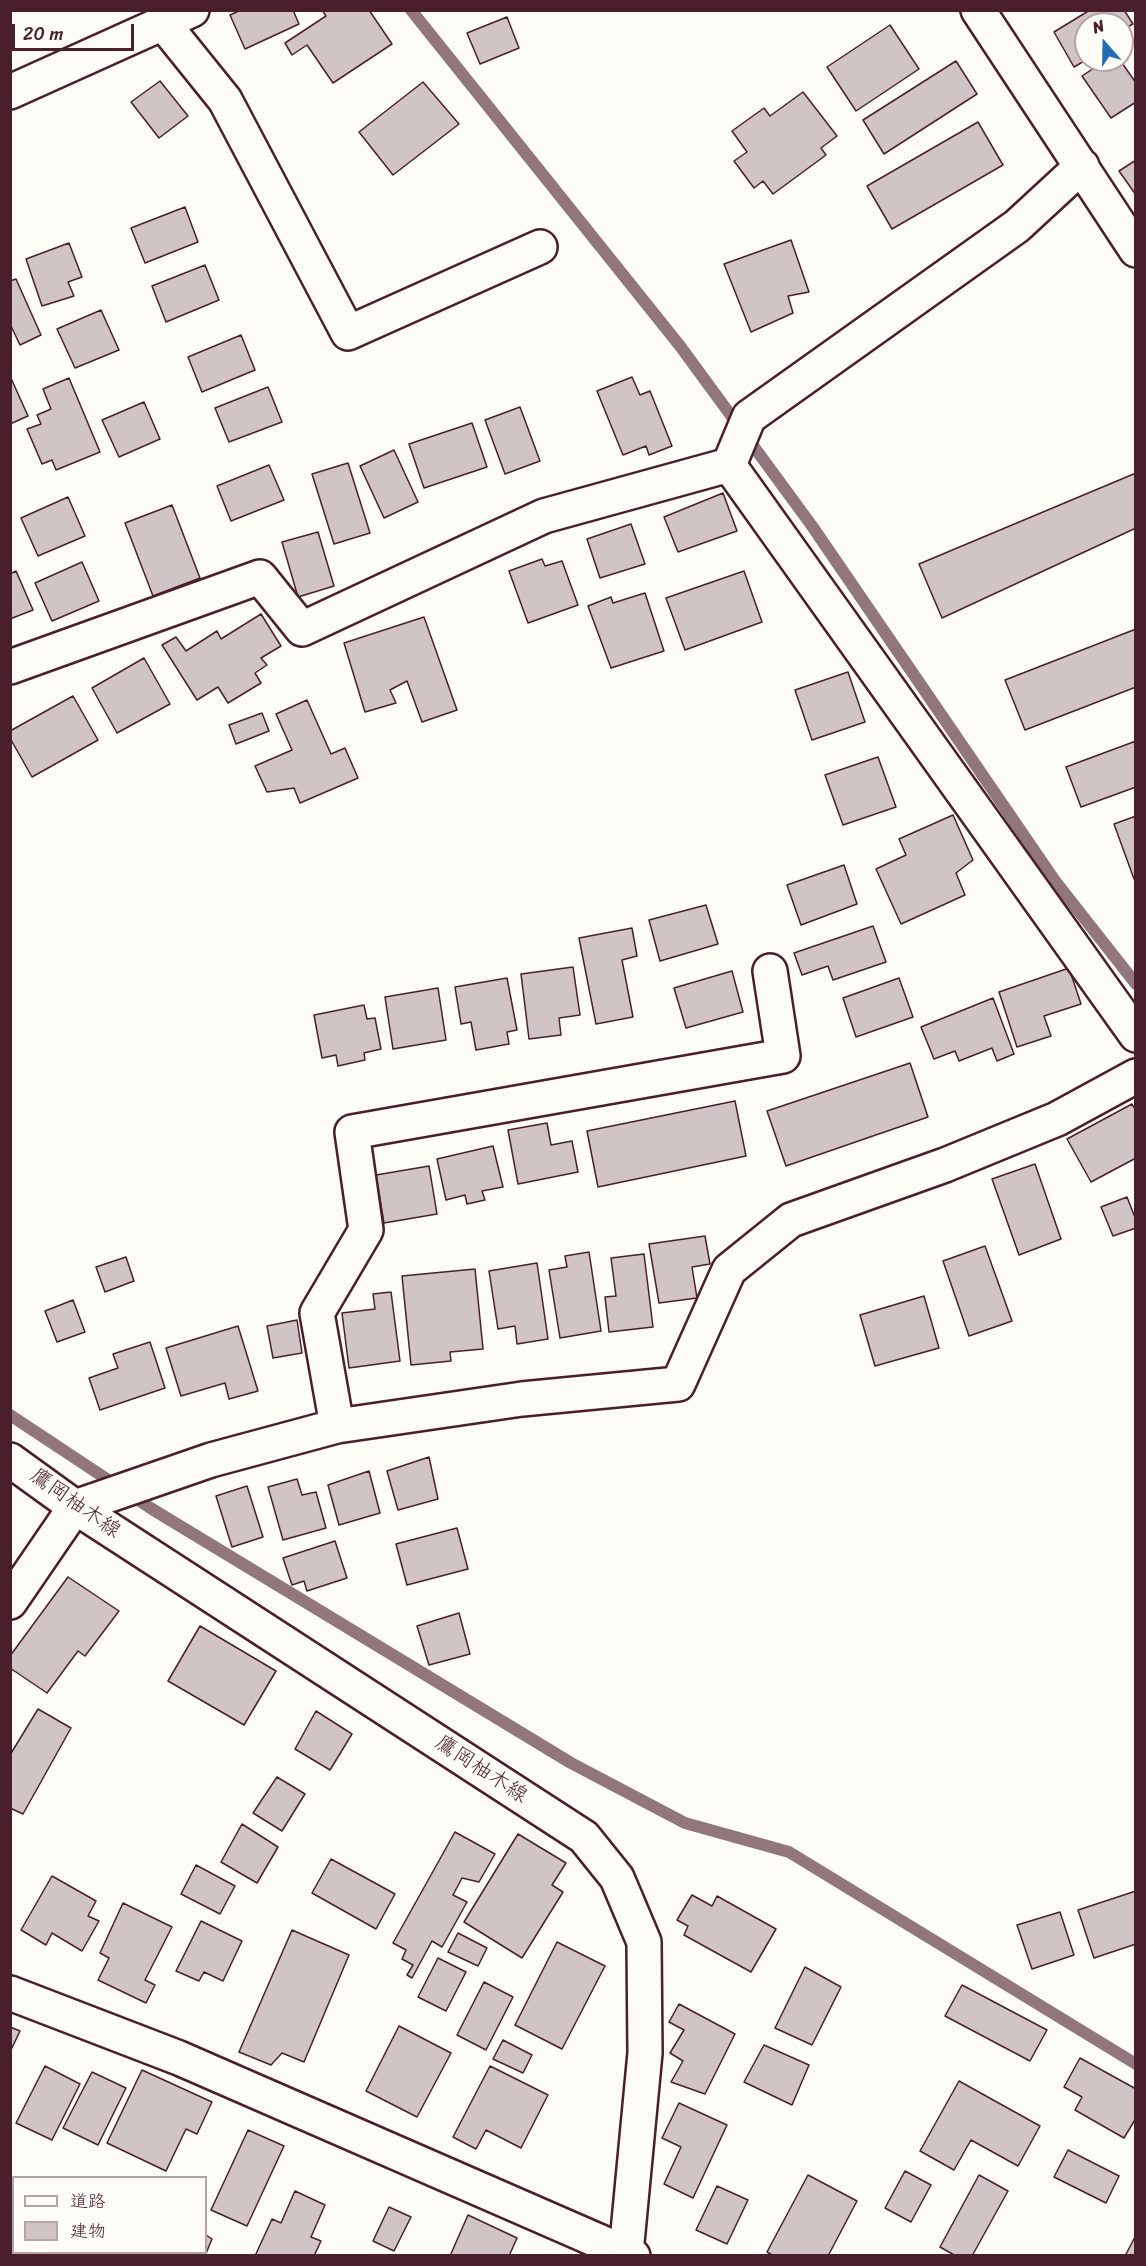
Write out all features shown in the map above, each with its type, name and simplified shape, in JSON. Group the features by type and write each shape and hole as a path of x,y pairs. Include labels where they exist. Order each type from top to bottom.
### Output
{"street":[{"path":"978,10 1136,250"},
{"path":"10,92 177,17 225,100 348,333 540,247"},
{"path":"730,462 749,417 1017,226 1082,166"},
{"path":"10,667 260,577 302,629 544,516 730,462"},
{"path":"730,462 1136,1035"},
{"path":"337,1426 317,1313 366,1230 352,1132 783,1056 770,970"},
{"path":"10,1602 75,1507 212,1460 337,1426 522,1399 678,1383 729,1270 791,1220 945,1165 1057,1119 1136,1076"},
{"name":"鷹岡柚木線","path":"10,1460 75,1507 584,1837 617,1878 644,1942 645,2053 630,2254"},
{"path":"10,1993 179,2058 630,2254"}],"building":[{"path":"241,10 293,10 299,24 245,49 230,15"},
{"path":"322,10 369,10 392,44 333,83 307,45 292,55 285,43 326,16"},
{"path":"1090,10 1124,10 1125,12 1087,12"},
{"path":"507,17 519,48 480,64 467,33"},
{"path":"1074,20 1074,67 1054,32"},
{"path":"890,25 919,69 856,111 827,67"},
{"path":"956,61 977,94 884,154 863,120"},
{"path":"1088,72 1128,72 1136,83 1136,102 1111,118 1082,76"},
{"path":"160,81 188,116 159,138 131,102"},
{"path":"423,82 459,124 393,175 359,132"},
{"path":"803,92 837,136 821,148 826,155 773,194 763,181 754,188 734,161 747,152 732,131 764,108 770,116"},
{"path":"978,122 1003,165 892,229 867,186"},
{"path":"1136,160 1136,195 1119,171"},
{"path":"185,207 198,242 145,263 131,228"},
{"path":"791,240 809,292 788,296 793,313 751,332 724,264"},
{"path":"69,243 82,277 68,282 74,296 42,306 26,259"},
{"path":"205,265 219,300 166,322 152,286"},
{"path":"16,279 41,335 20,345 10,324 10,281"},
{"path":"101,310 119,350 75,368 57,329"},
{"path":"241,335 255,370 202,392 188,357"},
{"path":"10,376 28,416 10,424"},
{"path":"632,377 640,395 650,391 672,446 649,455 646,446 623,455 597,391"},
{"path":"69,378 100,452 56,470 52,460 42,464 27,429 41,424 37,415 51,409 43,389"},
{"path":"268,387 282,422 229,442 215,408"},
{"path":"144,402 160,439 119,457 102,420"},
{"path":"520,407 540,461 505,474 485,420"},
{"path":"472,423 487,467 424,488 409,444"},
{"path":"394,450 418,502 384,518 360,466"},
{"path":"348,463 370,533 334,544 312,474"},
{"path":"269,465 284,500 231,521 217,486"},
{"path":"1136,473 1136,528 942,618 919,564"},
{"path":"723,493 737,531 678,552 664,517"},
{"path":"68,497 85,536 38,556 21,518"},
{"path":"172,505 200,578 153,596 125,523"},
{"path":"631,524 645,564 600,578 587,539"},
{"path":"318,532 334,586 298,597 282,542"},
{"path":"542,559 545,566 562,561 578,605 528,623 509,571"},
{"path":"82,562 99,601 52,621 35,583"},
{"path":"16,571 33,610 10,619 10,574"},
{"path":"744,571 762,622 685,650 666,598"},
{"path":"645,593 664,651 611,668 588,606 611,597 613,603"},
{"path":"261,614 281,646 261,658 267,665 255,673 261,683 228,703 218,687 197,700 162,645 176,637 186,651 217,631 221,639"},
{"path":"424,617 457,710 422,722 407,681 390,690 396,703 365,712 344,643"},
{"path":"1136,629 1136,687 1025,730 1005,680"},
{"path":"144,658 170,704 117,733 92,688"},
{"path":"848,672 865,722 812,740 795,690"},
{"path":"73,696 98,740 32,777 10,738 10,731"},
{"path":"307,700 331,754 345,748 358,778 300,803 294,788 267,792 255,766 292,750 276,714"},
{"path":"262,713 269,731 236,744 229,725"},
{"path":"1136,741 1136,787 1081,807 1066,767"},
{"path":"878,757 896,807 843,825 825,775"},
{"path":"953,815 973,860 956,873 965,895 901,924 876,869 906,855 899,839"},
{"path":"1136,816 1136,878 1134,879 1114,824"},
{"path":"844,865 857,904 801,925 787,885"},
{"path":"706,905 718,944 660,961 649,920"},
{"path":"873,926 886,962 833,980 828,966 802,975 794,953"},
{"path":"632,928 637,956 622,960 633,1017 596,1024 579,938"},
{"path":"573,967 580,1015 559,1018 561,1035 529,1039 521,974"},
{"path":"1069,968 1081,1004 1044,1016 1051,1036 1017,1047 999,992"},
{"path":"732,971 743,1012 686,1028 674,988"},
{"path":"507,978 517,1030 507,1032 509,1044 476,1050 471,1022 461,1024 455,987"},
{"path":"899,978 913,1017 856,1037 843,998"},
{"path":"438,988 446,1040 393,1049 385,997"},
{"path":"993,998 1014,1054 997,1061 992,1048 959,1061 955,1051 934,1059 921,1027"},
{"path":"364,1005 367,1019 375,1018 381,1049 364,1053 365,1060 338,1066 336,1055 322,1058 314,1015"},
{"path":"910,1063 928,1117 786,1166 767,1111"},
{"path":"735,1101 746,1156 598,1187 587,1131"},
{"path":"1132,1104 1136,1111 1136,1158 1091,1182 1067,1139"},
{"path":"547,1123 551,1145 572,1141 578,1172 518,1184 508,1130"},
{"path":"493,1146 503,1187 482,1191 485,1200 467,1204 465,1195 446,1200 437,1159"},
{"path":"1035,1164 1061,1239 1019,1255 992,1179"},
{"path":"429,1166 437,1214 384,1223 376,1175"},
{"path":"1127,1197 1136,1220 1136,1228 1113,1236 1101,1207"},
{"path":"705,1236 710,1264 692,1267 697,1298 659,1303 649,1244"},
{"path":"985,1246 1012,1321 969,1336 943,1261"},
{"path":"589,1252 601,1331 560,1338 549,1270 567,1267 565,1256"},
{"path":"644,1254 653,1327 609,1332 605,1297 616,1296 611,1258"},
{"path":"126,1257 134,1281 105,1292 96,1267"},
{"path":"537,1263 548,1339 517,1344 515,1326 498,1329 489,1271"},
{"path":"475,1269 483,1349 450,1352 451,1361 411,1365 402,1276"},
{"path":"391,1292 400,1361 349,1368 342,1313 375,1309 373,1294"},
{"path":"924,1296 939,1348 875,1366 860,1315"},
{"path":"73,1300 85,1332 57,1342 45,1311"},
{"path":"297,1320 302,1353 273,1358 267,1326"},
{"path":"238,1326 258,1391 229,1399 225,1383 181,1396 166,1348"},
{"path":"150,1342 165,1388 100,1410 89,1378 118,1368 113,1354"},
{"path":"429,1457 438,1499 398,1510 387,1471"},
{"path":"369,1471 380,1513 339,1525 328,1485"},
{"path":"297,1479 302,1495 316,1492 326,1528 283,1540 268,1487"},
{"path":"247,1486 263,1537 232,1547 216,1496"},
{"path":"457,1528 468,1569 407,1585 396,1544"},
{"path":"335,1541 347,1578 307,1591 304,1581 292,1585 283,1558"},
{"path":"68,1577 119,1611 85,1656 78,1651 47,1693 10,1668 10,1656"},
{"path":"459,1613 470,1654 429,1665 417,1626"},
{"path":"200,1626 276,1671 244,1725 168,1681"},
{"path":"38,1709 71,1728 23,1814 10,1808 10,1755"},
{"path":"316,1711 352,1734 330,1770 295,1749"},
{"path":"277,1777 305,1794 282,1831 253,1813"},
{"path":"242,1824 278,1847 257,1883 221,1862"},
{"path":"455,1832 495,1854 479,1882 462,1878 453,1895 467,1902 442,1947 432,1941 412,1978 407,1975 413,1965 402,1959 406,1950 393,1943"},
{"path":"518,1834 566,1863 552,1885 563,1892 522,1958 464,1922"},
{"path":"331,1859 395,1894 376,1929 312,1893"},
{"path":"196,1865 235,1886 220,1914 181,1894"},
{"path":"52,1876 96,1901 88,1916 99,1921 82,1951 52,1933 46,1945 21,1930"},
{"path":"1136,1891 1136,1944 1094,1958 1078,1910"},
{"path":"692,1895 712,1906 717,1896 776,1929 751,1972 684,1935 688,1926 677,1920"},
{"path":"123,1903 172,1927 145,1980 155,1985 146,2003 98,1980 109,1958 100,1953"},
{"path":"1060,1912 1074,1955 1032,1969 1017,1925"},
{"path":"201,1921 242,1941 223,1981 204,1972 199,1981 176,1971"},
{"path":"292,1930 349,1955 304,2062 282,2053 271,2065 239,2052"},
{"path":"458,1933 487,1948 478,1966 448,1952"},
{"path":"557,1942 605,1966 562,2049 515,2025"},
{"path":"438,1958 466,1972 446,2011 418,1997"},
{"path":"805,1967 841,1987 812,2045 775,2028"},
{"path":"484,1982 513,1997 486,2050 457,2035"},
{"path":"962,1985 1047,2030 1030,2061 945,2016"},
{"path":"679,2004 735,2034 705,2094 671,2082 683,2061 670,2053 684,2030 669,2022"},
{"path":"399,2026 451,2053 417,2117 366,2091"},
{"path":"10,2027 20,2031 10,2052"},
{"path":"503,2040 532,2055 523,2073 493,2059"},
{"path":"764,2045 809,2065 792,2105 744,2082"},
{"path":"1080,2058 1136,2089 1136,2118 1124,2138 1075,2110 1082,2097 1064,2087"},
{"path":"45,2066 80,2084 52,2140 16,2123"},
{"path":"490,2066 548,2095 521,2148 486,2130 476,2149 453,2137"},
{"path":"142,2070 212,2102 197,2134 186,2129 166,2171 107,2143"},
{"path":"92,2072 126,2088 98,2145 63,2128"},
{"path":"959,2081 1040,2126 1018,2166 971,2140 954,2170 920,2151"},
{"path":"679,2103 727,2125 693,2198 664,2184 681,2147 662,2138"},
{"path":"248,2130 284,2146 247,2226 211,2210"},
{"path":"1068,2150 1119,2176 1106,2203 1054,2177"},
{"path":"905,2171 931,2185 911,2222 885,2208"},
{"path":"808,2175 857,2201 828,2256 774,2256 767,2252"},
{"path":"979,2175 1008,2191 972,2256 956,2256 940,2247"},
{"path":"717,2186 748,2200 727,2244 696,2230"},
{"path":"295,2191 325,2205 311,2237 321,2241 314,2256 255,2256 272,2219 281,2223"},
{"path":"389,2207 411,2217 394,2251 373,2241"},
{"path":"468,2215 517,2238 509,2256 450,2256"},
{"path":"1136,2235 1136,2256 1125,2256"},
{"path":"207,2236 212,2239 207,2251"},
{"path":"156,2254 206,2254 205,2256 156,2256"}],"waterway":[{"path":"411,10 680,346 812,526 1055,881 1136,984"},
{"path":"10,1415 152,1509 571,1763 685,1823 789,1852 1136,2064"}]}
